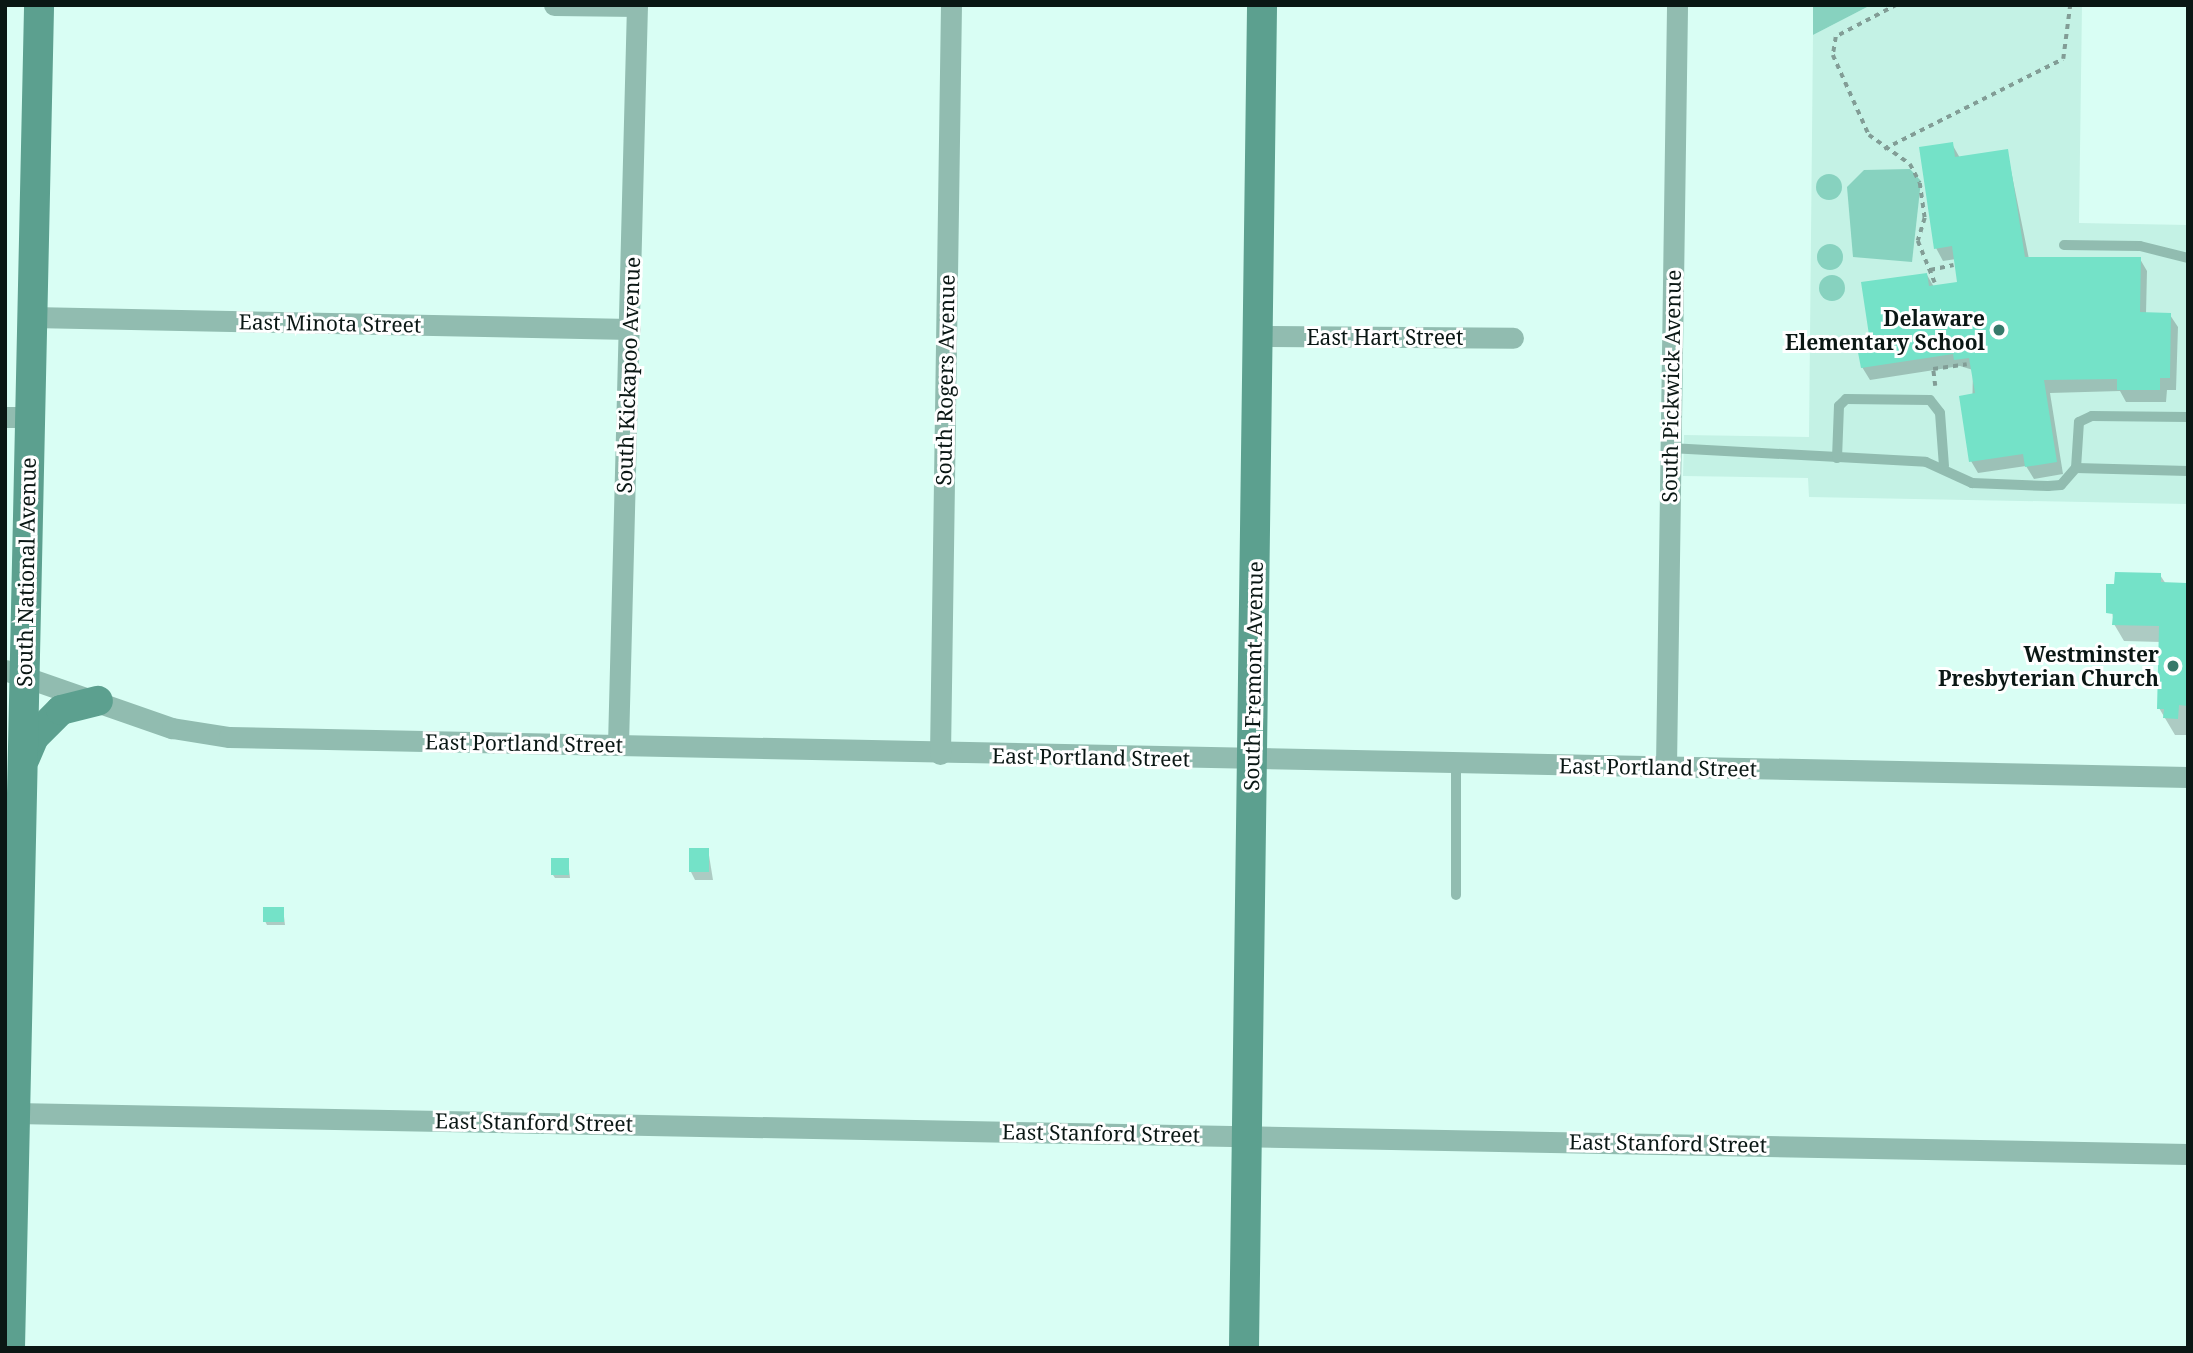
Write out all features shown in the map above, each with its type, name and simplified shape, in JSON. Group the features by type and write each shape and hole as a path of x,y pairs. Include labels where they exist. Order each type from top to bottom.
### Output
{"main road":[{"name":"South National Avenue","path":"10,1348 9,1219 14,1113 12,943 22,764 15,673 17,417 31,317 39,5"},
{"name":"South Fremont Avenue","path":"1244,1348 1262,5"},
{"path":"22,764 46,722 74,704 98,701"}],"street":[{"path":"554,5 637,6"},
{"name":"South Rogers Avenue","path":"940,754 951,5"},
{"name":"South Pickwick Avenue","path":"1666,767 1677,5"},
{"name":"South Kickapoo Avenue","path":"618,745 637,6"},
{"name":"East Minota Street","path":"31,317 630,329"},
{"name":"East Hart Street","path":"1256,336 1513,338"},
{"name":"East Portland Street","path":"15,673 172,728 220,736 940,754 2188,777"},
{"name":"East Stanford Street","path":"14,1113 2188,1154"}],"lane":[{"path":"2064,245 2140,246 2188,258"},
{"path":"1837,458 1839,406 1846,399 1930,400 1940,413 1944,466"},
{"path":"1670,448 1944,466 1972,483 2048,486 2061,485 2076,468 2079,422 2092,416 2188,417"},
{"path":"2076,468 2188,471"},
{"path":"1457,764 1457,895"}],"path":[{"path":"1897,5 1836,37 1833,48 1869,135 1884,149 1910,164 1920,183 1925,218 1918,241 1936,283"},
{"path":"1884,149 2063,59 2070,5"},
{"path":"1930,270 1953,265"}],"shaded area":[{"path":"1813,5 1871,5 1813,35"},
{"name":"Delaware Elementary School","path":"1871,5 2082,5 2079,223 2188,225 2188,504 1809,497 1808,478 1683,476 1684,435 1809,437 1813,35"},
{"path":"1910,169 1921,181 1912,262 1853,257 1847,187 1864,170"},
{"path":"1829,174 1838,178 1842,187 1838,196 1829,200 1820,196 1816,187 1820,178"},
{"path":"1830,244 1839,248 1843,257 1839,266 1830,270 1821,266 1817,257 1821,248"},
{"path":"1832,275 1841,279 1845,288 1841,297 1832,301 1823,297 1819,288 1823,279"}],"building":[{"path":"1953,142 1955,157 2008,149 2025,257 2141,257 2140,312 2171,313 2170,378 2160,378 2160,390 2117,390 2117,379 2044,380 2057,462 2025,467 2023,454 1969,462 1959,396 1975,393 1969,358 1954,360 1953,354 1861,368 1855,337 1869,335 1861,282 1927,273 1929,286 1957,282 1952,246 1934,249 1919,147"},
{"name":"Westminster Presbyterian Church","path":"2115,572 2161,573 2161,582 2187,583 2188,706 2179,705 2178,719 2163,718 2164,709 2157,709 2159,626 2112,625 2113,614 2106,613 2106,584 2114,584"},
{"path":"689,848 709,848 709,872 689,872"},
{"path":"551,858 569,858 569,875 551,875"},
{"path":"263,907 284,907 284,922 263,922"}],"place":[{"name":"Delaware Elementary School","path":"1999,330"},
{"name":"Westminster Presbyterian Church","path":"2173,666"}]}
